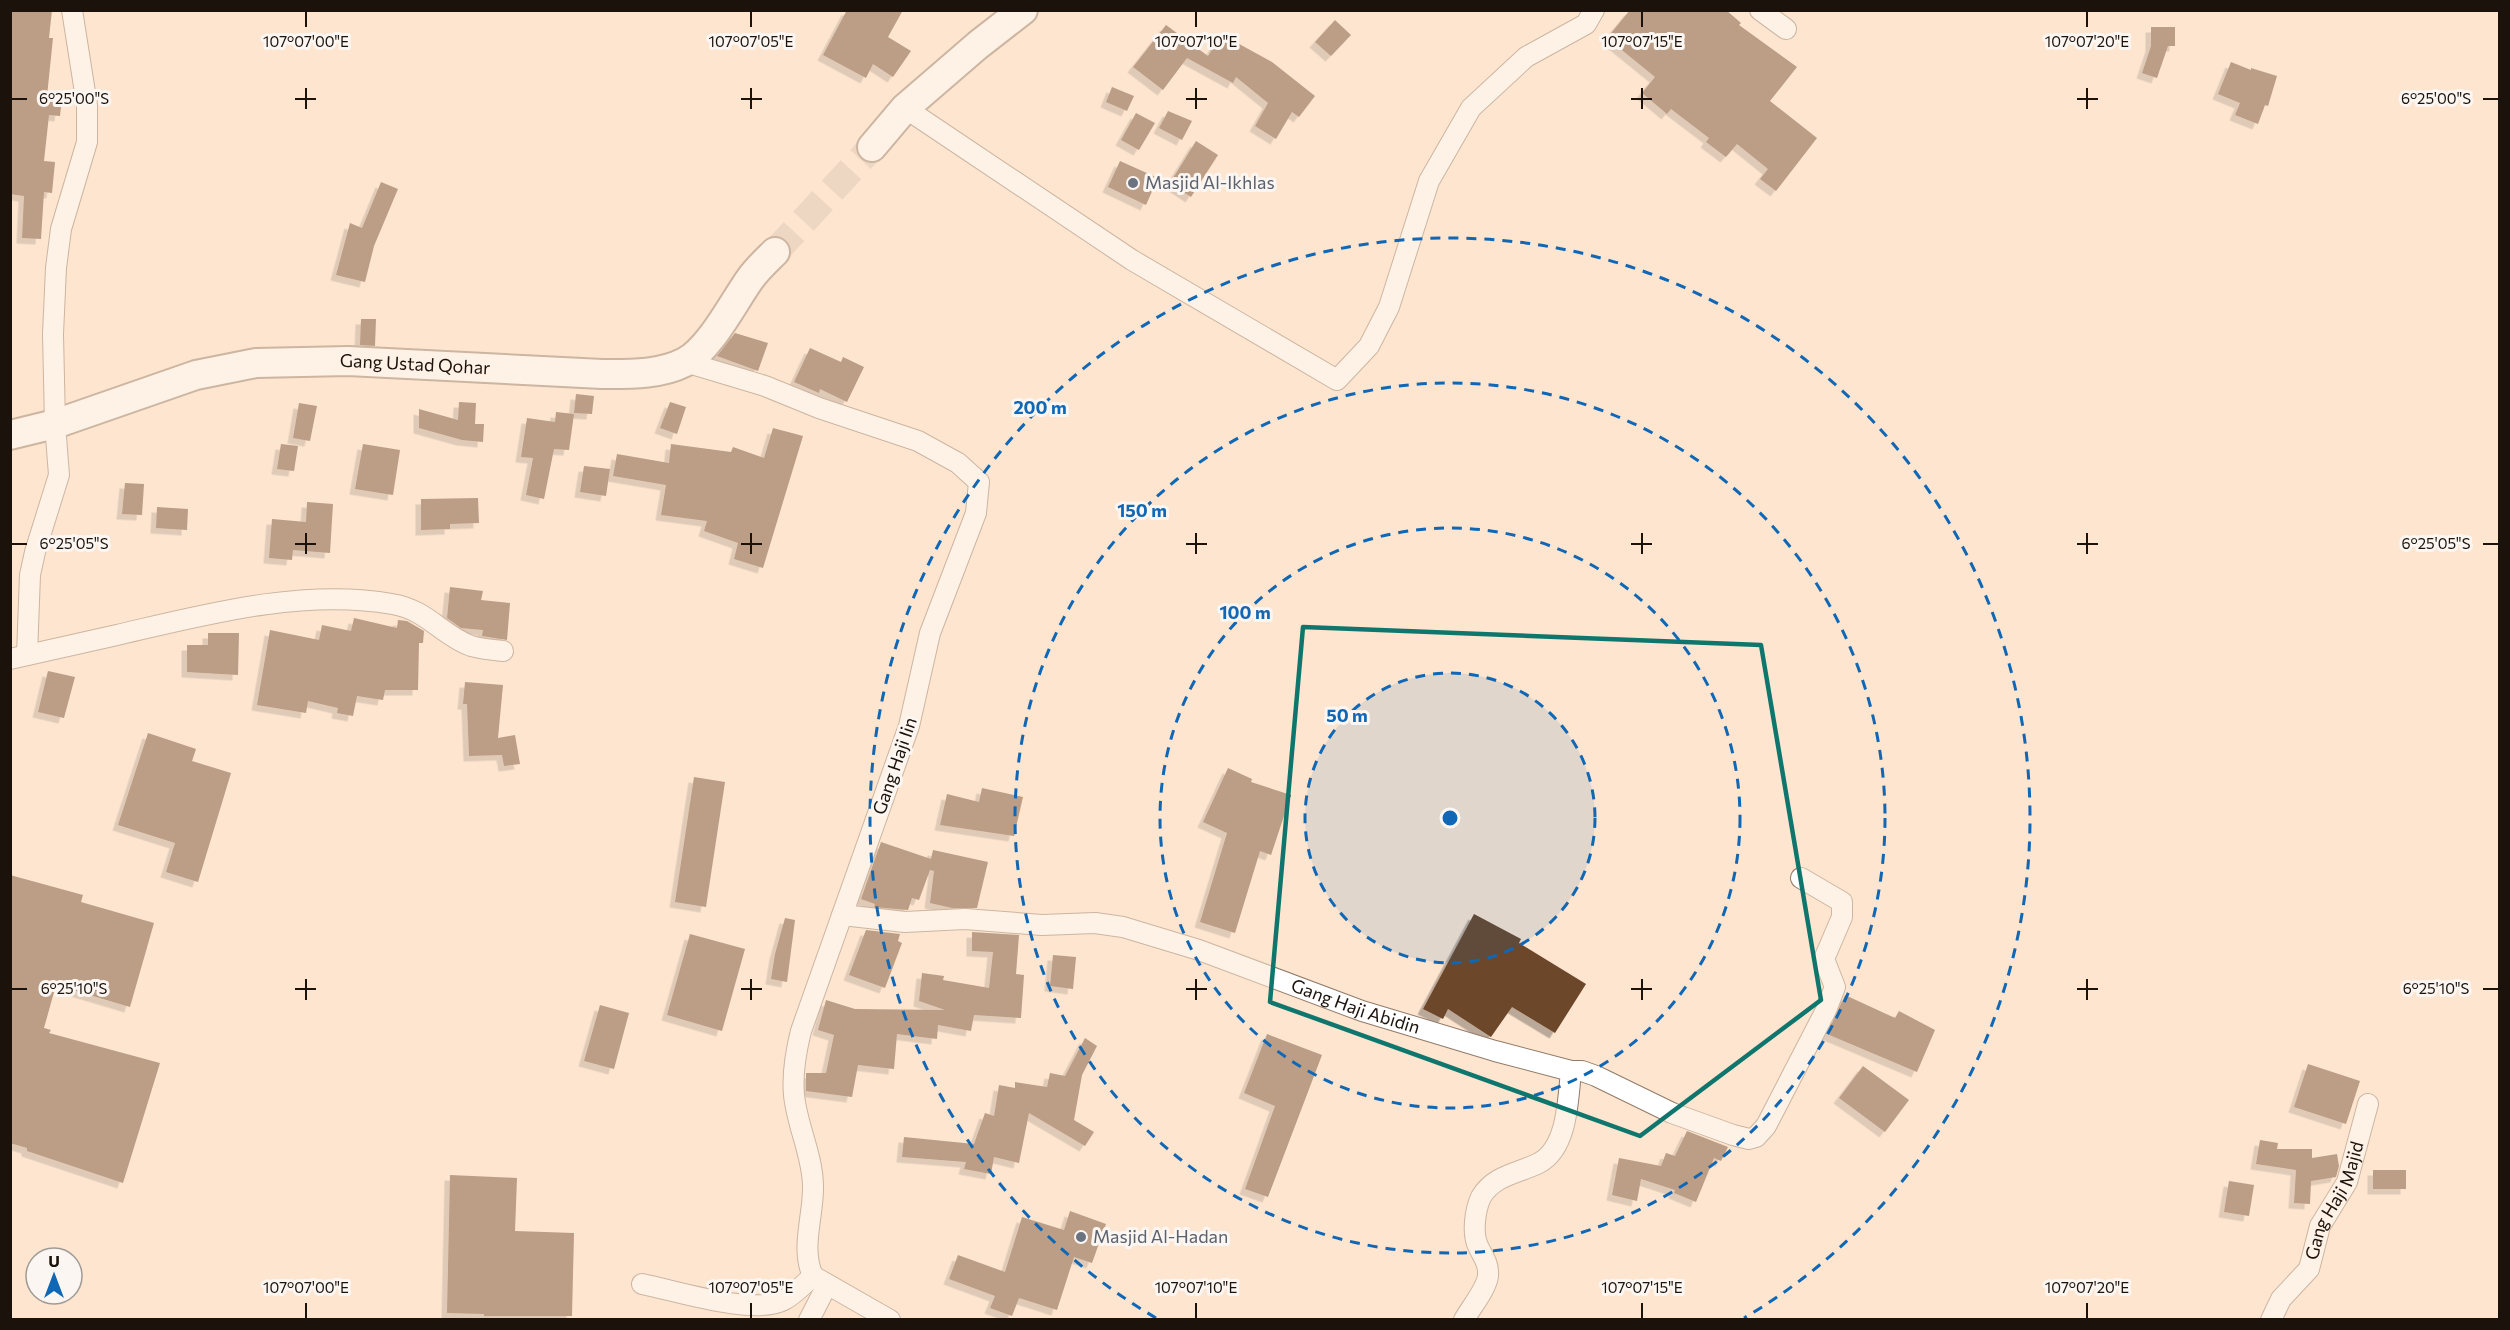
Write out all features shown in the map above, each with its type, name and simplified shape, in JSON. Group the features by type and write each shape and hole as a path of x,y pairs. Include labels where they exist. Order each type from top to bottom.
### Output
{"street":[{"path":"72,10 87,105 87,142 61,229 56,268 53,334 55,424 59,476 34,552 19,657 191,617 267,605 343,599 407,607 470,646 503,651"},
{"path":"872,147 904,108 1023,10"},
{"path":"904,108 1132,260 1337,380 1368,346 1389,307 1430,181 1471,108 1526,57 1586,24 1594,10"},
{"path":"1760,10 1786,29"},
{"name":"Gang Ustad Qohar","path":"10,435 55,424 186,378 256,363 348,361 637,374 685,362 702,350 752,276 775,252"},
{"name":"Gang Haji Iin","path":"685,362 765,386 819,408 918,441 958,463 979,482 976,513 930,633 909,726 801,1031 795,1057 794,1094 808,1147 813,1186 807,1264 820,1280"},
{"name":"Gang Haji Abidin","path":"842,915 905,922 965,919 1042,926 1095,923 1123,927 1199,950 1362,1011 1494,1051 1570,1071 1582,1071 1672,1113 1749,1139 1756,1137 1771,1116 1826,1010 1835,987 1824,959 1842,918 1842,902 1801,878"},
{"path":"1464,1320 1487,1281 1488,1264 1475,1239 1475,1224 1480,1199 1497,1180 1540,1163 1552,1152 1562,1132 1569,1102 1570,1071"},
{"name":"Gang Haji Majid","path":"2271,1320 2281,1299 2309,1269 2320,1226 2348,1182 2368,1104"},
{"path":"642,1284 746,1306 764,1307 785,1300 820,1280"},
{"path":"809,1320 820,1280"},
{"path":"820,1280 890,1320"}],"highlighted area":[{"path":"1303,627 1761,645 1821,1000 1640,1136 1270,1002"}],"building":[{"path":"10,10 52,10 49,38 53,38 47,96 62,98 60,116 49,115 44,161 55,162 52,193 44,192 41,239 22,238 24,196 10,194"},
{"path":"847,10 903,10 888,37 911,51 893,77 873,64 866,78 823,55"},
{"path":"1630,10 1726,10 1741,23 1739,25 1797,67 1770,101 1817,138 1776,191 1760,179 1768,169 1737,144 1726,157 1706,142 1709,138 1671,109 1667,114 1642,93 1655,77 1607,38"},
{"path":"1335,20 1351,35 1331,56 1315,42"},
{"path":"1166,25 1208,56 1221,34 1272,62 1315,96 1299,117 1292,112 1276,139 1255,126 1268,103 1236,77 1233,83 1187,58 1163,90 1133,67"},
{"path":"2151,27 2175,27 2175,46 2168,46 2157,78 2142,73 2151,46"},
{"path":"2231,62 2251,70 2251,68 2277,76 2268,106 2265,105 2258,124 2235,115 2240,103 2218,94"},
{"path":"1112,87 1134,96 1127,111 1106,102"},
{"path":"1168,111 1192,121 1182,140 1159,128"},
{"path":"1136,113 1155,123 1139,150 1121,140"},
{"path":"1196,141 1218,155 1191,197 1170,183"},
{"name":"Masjid Al-Ikhlas","path":"1120,161 1158,178 1146,205 1108,187"},
{"path":"381,182 398,189 374,246 365,282 336,275 350,223 362,228"},
{"path":"361,319 376,319 375,346 360,345"},
{"path":"735,333 768,343 758,371 717,356"},
{"path":"810,348 841,362 843,357 864,367 847,402 820,389 819,393 794,382"},
{"path":"576,394 594,396 592,414 574,413"},
{"path":"459,402 476,403 475,424 484,424 483,442 462,440 419,428 419,409 458,420"},
{"path":"670,402 686,407 677,434 660,428"},
{"path":"299,403 317,406 310,441 293,438"},
{"path":"556,412 574,414 569,450 554,449 544,499 526,495 533,458 521,457 527,418 555,422"},
{"path":"773,428 803,436 763,568 734,559 738,543 704,531 707,521 661,515 666,485 613,476 617,454 669,463 671,444 731,452 733,447 764,458"},
{"path":"281,444 298,446 294,471 277,469"},
{"path":"363,444 400,450 393,495 355,489"},
{"path":"584,466 610,469 606,496 580,492"},
{"path":"125,483 144,484 142,515 122,514"},
{"path":"478,498 479,523 450,524 450,529 421,530 421,499"},
{"path":"307,502 333,504 330,553 293,550 292,560 269,558 272,519 306,522"},
{"path":"157,507 188,509 187,530 156,528"},
{"path":"450,587 483,591 481,600 510,603 507,640 482,636 483,630 461,628 447,618"},
{"path":"354,618 397,628 398,620 407,621 424,631 423,643 419,643 418,690 385,690 383,700 357,696 353,716 337,713 338,708 308,701 306,713 257,705 270,630 319,640 322,625 351,631"},
{"path":"208,633 239,633 238,675 187,672 187,645 208,645"},
{"path":"48,671 75,677 64,718 38,712"},
{"path":"465,682 503,685 498,738 515,735 520,764 504,766 502,755 469,756 467,704 463,704"},
{"path":"148,733 196,749 192,761 231,773 198,882 166,872 175,843 118,825"},
{"path":"1228,768 1252,779 1251,782 1291,795 1271,855 1260,851 1235,933 1200,922 1227,833 1203,822"},
{"path":"694,777 725,782 706,907 675,902"},
{"path":"982,788 1023,797 1014,836 940,825 947,794 979,802"},
{"path":"881,842 931,859 933,850 988,862 977,908 952,908 930,903 934,871 930,870 919,900 912,898 908,910 874,907 875,904 861,899"},
{"path":"10,875 83,895 81,902 154,923 130,1007 56,985 44,1028 51,1030 49,1033 160,1063 123,1183 27,1151 27,1148 10,1143"},
{"path":"1474,914 1521,939 1519,943 1586,984 1555,1033 1512,1007 1491,1037 1448,1009 1443,1019 1423,1009"},
{"path":"785,918 795,920 787,982 771,979"},
{"path":"866,930 900,934 898,941 902,943 885,988 849,975"},
{"path":"972,932 1019,935 1016,974 1024,975 1021,1018 974,1015 971,1031 938,1025 937,1039 897,1034 894,1069 858,1065 852,1097 806,1091 806,1073 826,1073 834,1035 818,1030 826,1000 855,1009 945,1010 919,1001 922,973 944,976 943,980 989,988 993,952 972,951"},
{"path":"690,934 745,949 722,1031 667,1015"},
{"path":"1053,955 1076,957 1073,989 1050,986"},
{"path":"1845,995 1895,1018 1899,1011 1935,1030 1917,1072 1827,1034"},
{"path":"600,1005 629,1013 614,1069 584,1061"},
{"path":"1267,1034 1322,1055 1268,1197 1245,1189 1275,1106 1244,1093"},
{"path":"1085,1038 1097,1046 1082,1075 1074,1120 1094,1132 1085,1146 1029,1113 1019,1163 994,1157 991,1174 964,1169 966,1162 902,1157 904,1137 974,1144 985,1113 994,1116 999,1085 1015,1088 1015,1082 1047,1087 1050,1073 1065,1076"},
{"path":"2308,1064 2360,1081 2346,1124 2294,1107"},
{"path":"1863,1066 1909,1100 1885,1132 1839,1098"},
{"path":"1687,1131 1728,1147 1721,1161 1714,1158 1696,1202 1674,1193 1675,1190 1641,1179 1637,1201 1612,1195 1619,1158 1661,1166 1666,1153 1675,1156"},
{"path":"2260,1140 2278,1143 2277,1149 2312,1149 2312,1158 2337,1154 2339,1166 2336,1177 2311,1181 2310,1204 2294,1203 2296,1170 2256,1164"},
{"path":"2373,1170 2406,1170 2406,1189 2373,1189"},
{"path":"450,1175 517,1178 515,1231 574,1233 572,1316 484,1316 484,1314 447,1313"},
{"path":"2229,1181 2254,1185 2249,1216 2224,1212"},
{"path":"1070,1211 1106,1224 1092,1263 1074,1257 1057,1310 1019,1298 1012,1316 990,1308 995,1296 949,1279 958,1255 1005,1272 1022,1217 1064,1230"}],"tunnel":[{"path":"775,252 872,147"}],"place":[{"name":"Masjid Al-Ikhlas","path":"1133,183"},
{"name":"Masjid Al-Hadan","path":"1081,1237"}]}
